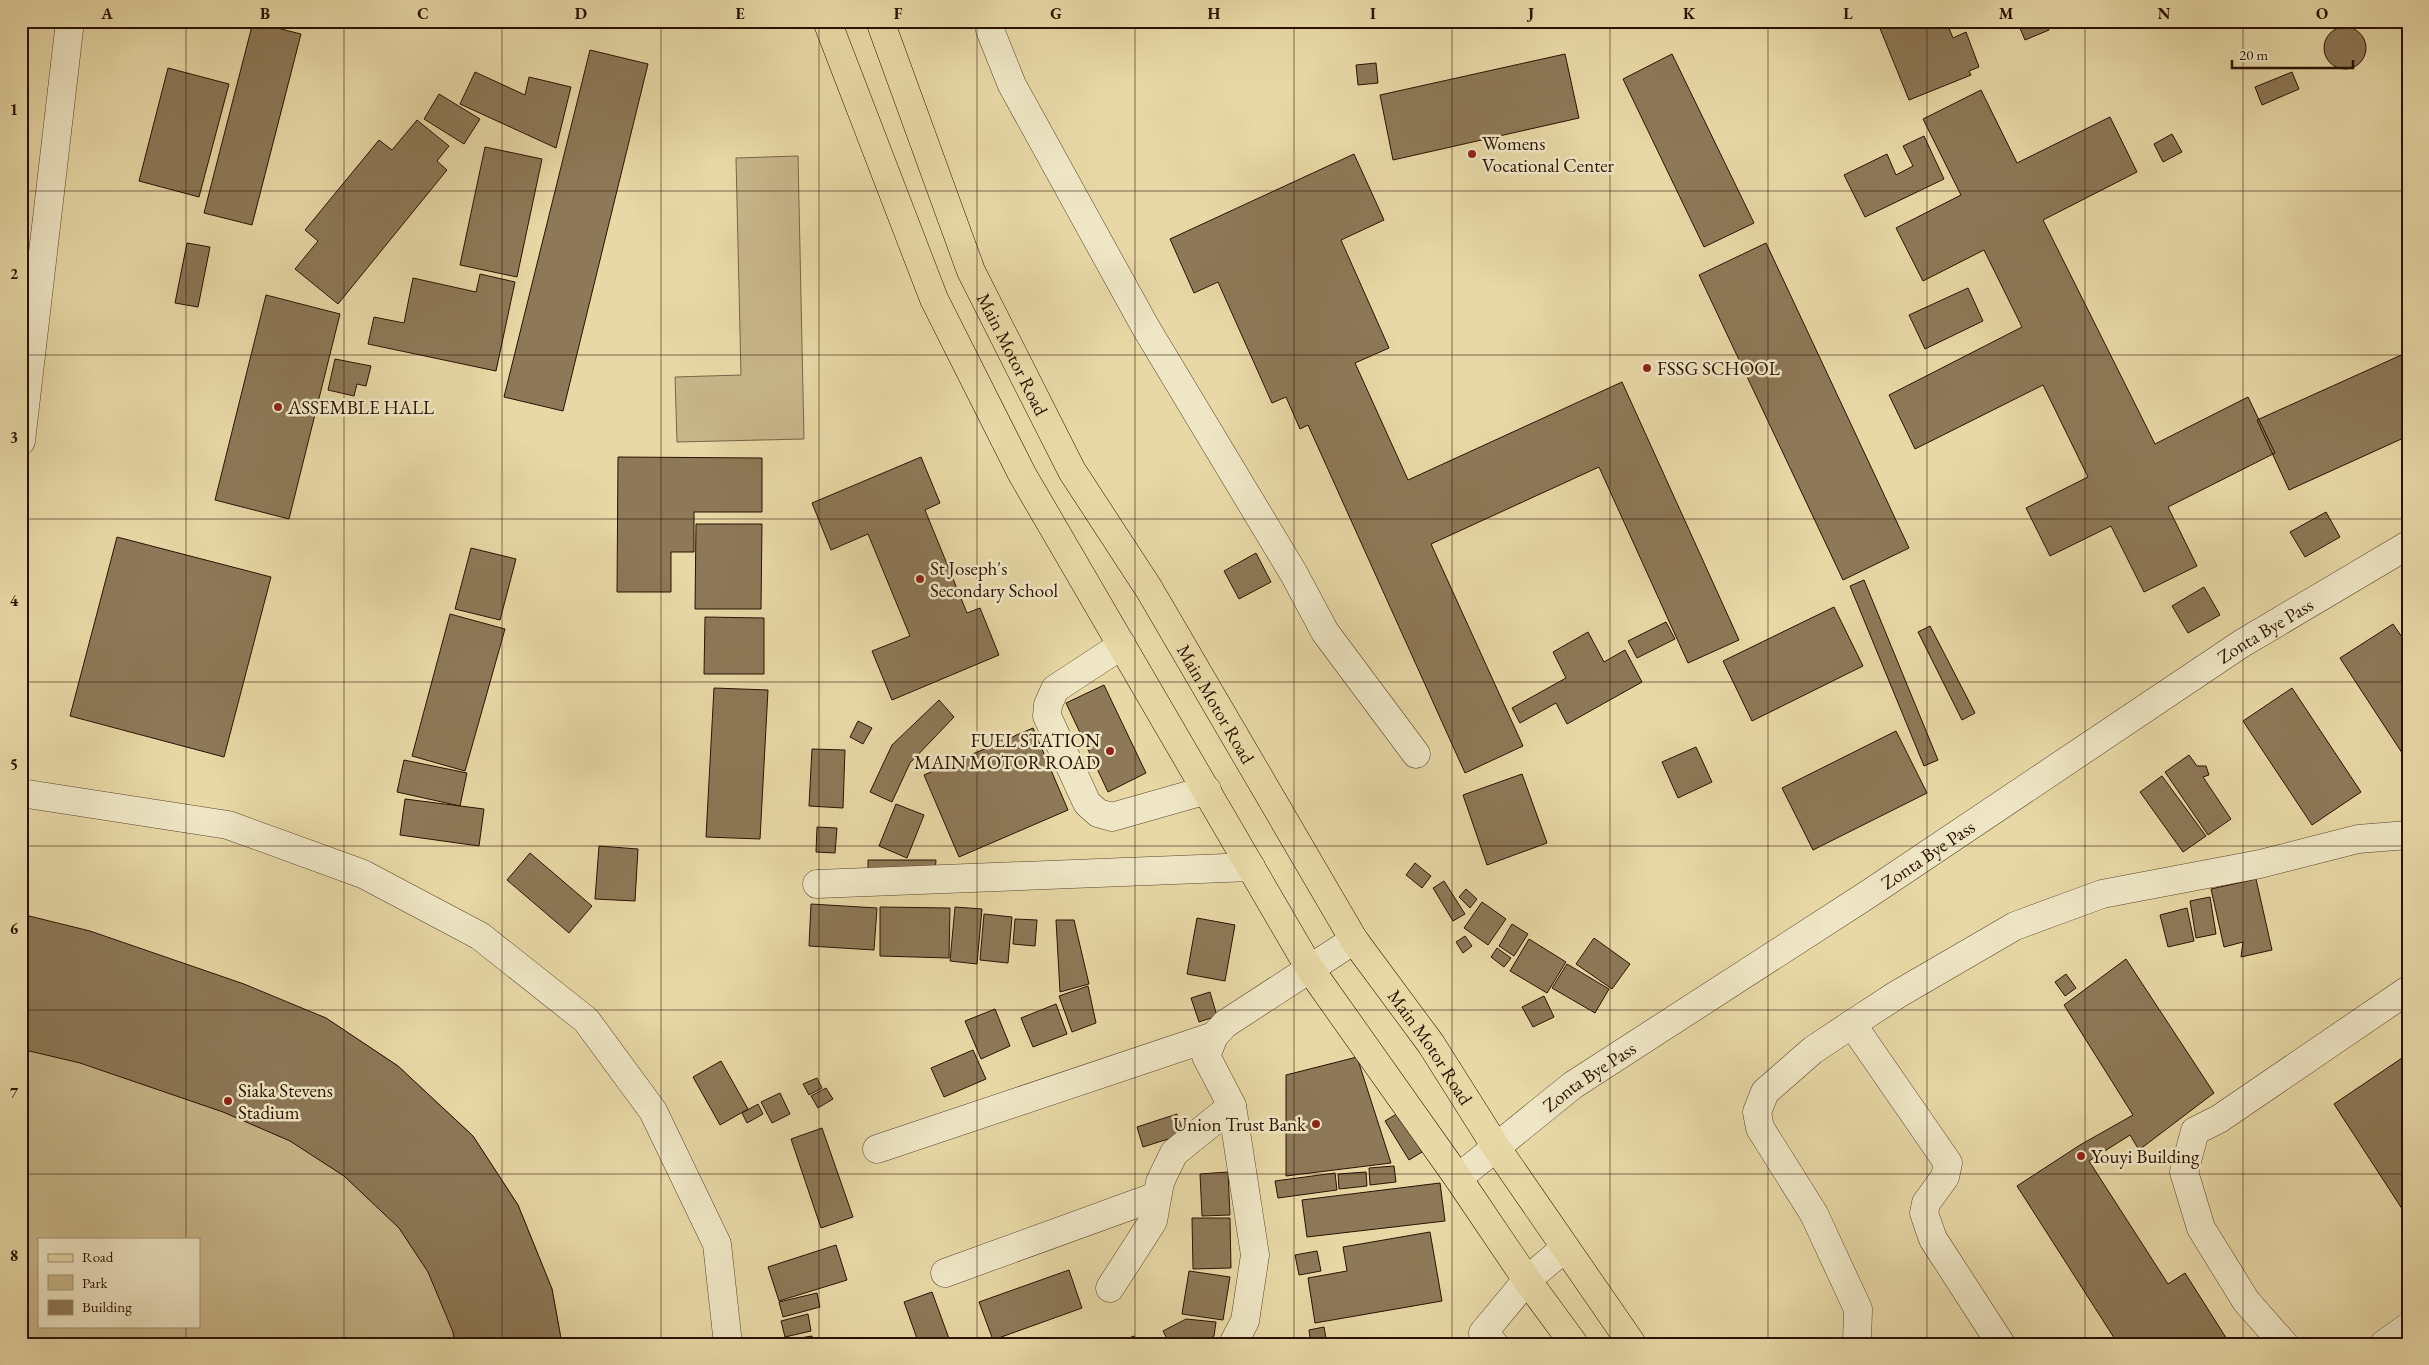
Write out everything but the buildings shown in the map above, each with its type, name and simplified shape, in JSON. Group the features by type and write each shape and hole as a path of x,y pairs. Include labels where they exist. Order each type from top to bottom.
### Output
{"main road":[{"path":"827,21 934,299 1022,474 1310,969 1458,1178 1526,1280 1574,1344"},
{"name":"Main Motor Road","path":"880,21 971,271 1072,471 1149,589 1354,940 1431,1044 1496,1147 1632,1344"}],"street":[{"path":"21,441 70,21"},
{"path":"990,21 990,30 1012,84 1146,328 1294,574 1325,632 1416,754"},
{"name":"Zonta Bye Pass","path":"1458,1178 1573,1084 1870,893 2242,644 2408,545"},
{"path":"1122,646 1055,689 1048,705 1048,716 1086,803 1098,813 1112,817 1207,790"},
{"path":"21,793 228,825 362,874 480,936 586,1020 653,1111 717,1244 728,1344"},
{"path":"1857,1344 1858,1309 1814,1214 1760,1128 1757,1112 1765,1092 1814,1050 1852,1024 1898,994 2015,926 2102,894 2260,864 2358,839 2408,835"},
{"path":"817,884 1251,867"},
{"path":"1233,1344 1245,1321 1255,1255 1232,1106 1206,1056 1214,1036 1225,1024 1354,940"},
{"path":"2284,1344 2246,1301 2201,1228 2184,1172 2195,1131 2219,1119 2408,990"},
{"path":"1852,1024 1948,1163 1945,1176 1926,1203 1924,1213 1933,1239 2001,1344"},
{"path":"878,1149 1214,1036"},
{"path":"1110,1288 1153,1221 1160,1182 1174,1153 1232,1106"},
{"path":"944,1273 1157,1196"},
{"path":"1494,1344 1482,1333 1526,1280 1565,1248"},
{"path":"2384,1344 2408,1327"}],"green space":[{"path":"798,156 804,439 677,442 675,377 741,375 736,158"},
{"name":"Siaka Stevens Stadium","path":"21,914 326,1018 398,1066 473,1136 518,1205 552,1289 562,1344 21,1344"}],"place":[{"name":"Womens Vocational Center","path":"1472,154"},
{"name":"FSSG SCHOOL","path":"1647,368"},
{"name":"ASSEMBLE HALL","path":"278,407"},
{"name":"St Joseph's Secondary School","path":"920,579"},
{"name":"FUEL STATION MAIN MOTOR ROAD","path":"1110,751"},
{"name":"Siaka Stevens Stadium","path":"228,1101"},
{"name":"Union Trust Bank","path":"1316,1124"},
{"name":"Youyi Building","path":"2081,1156"}]}
